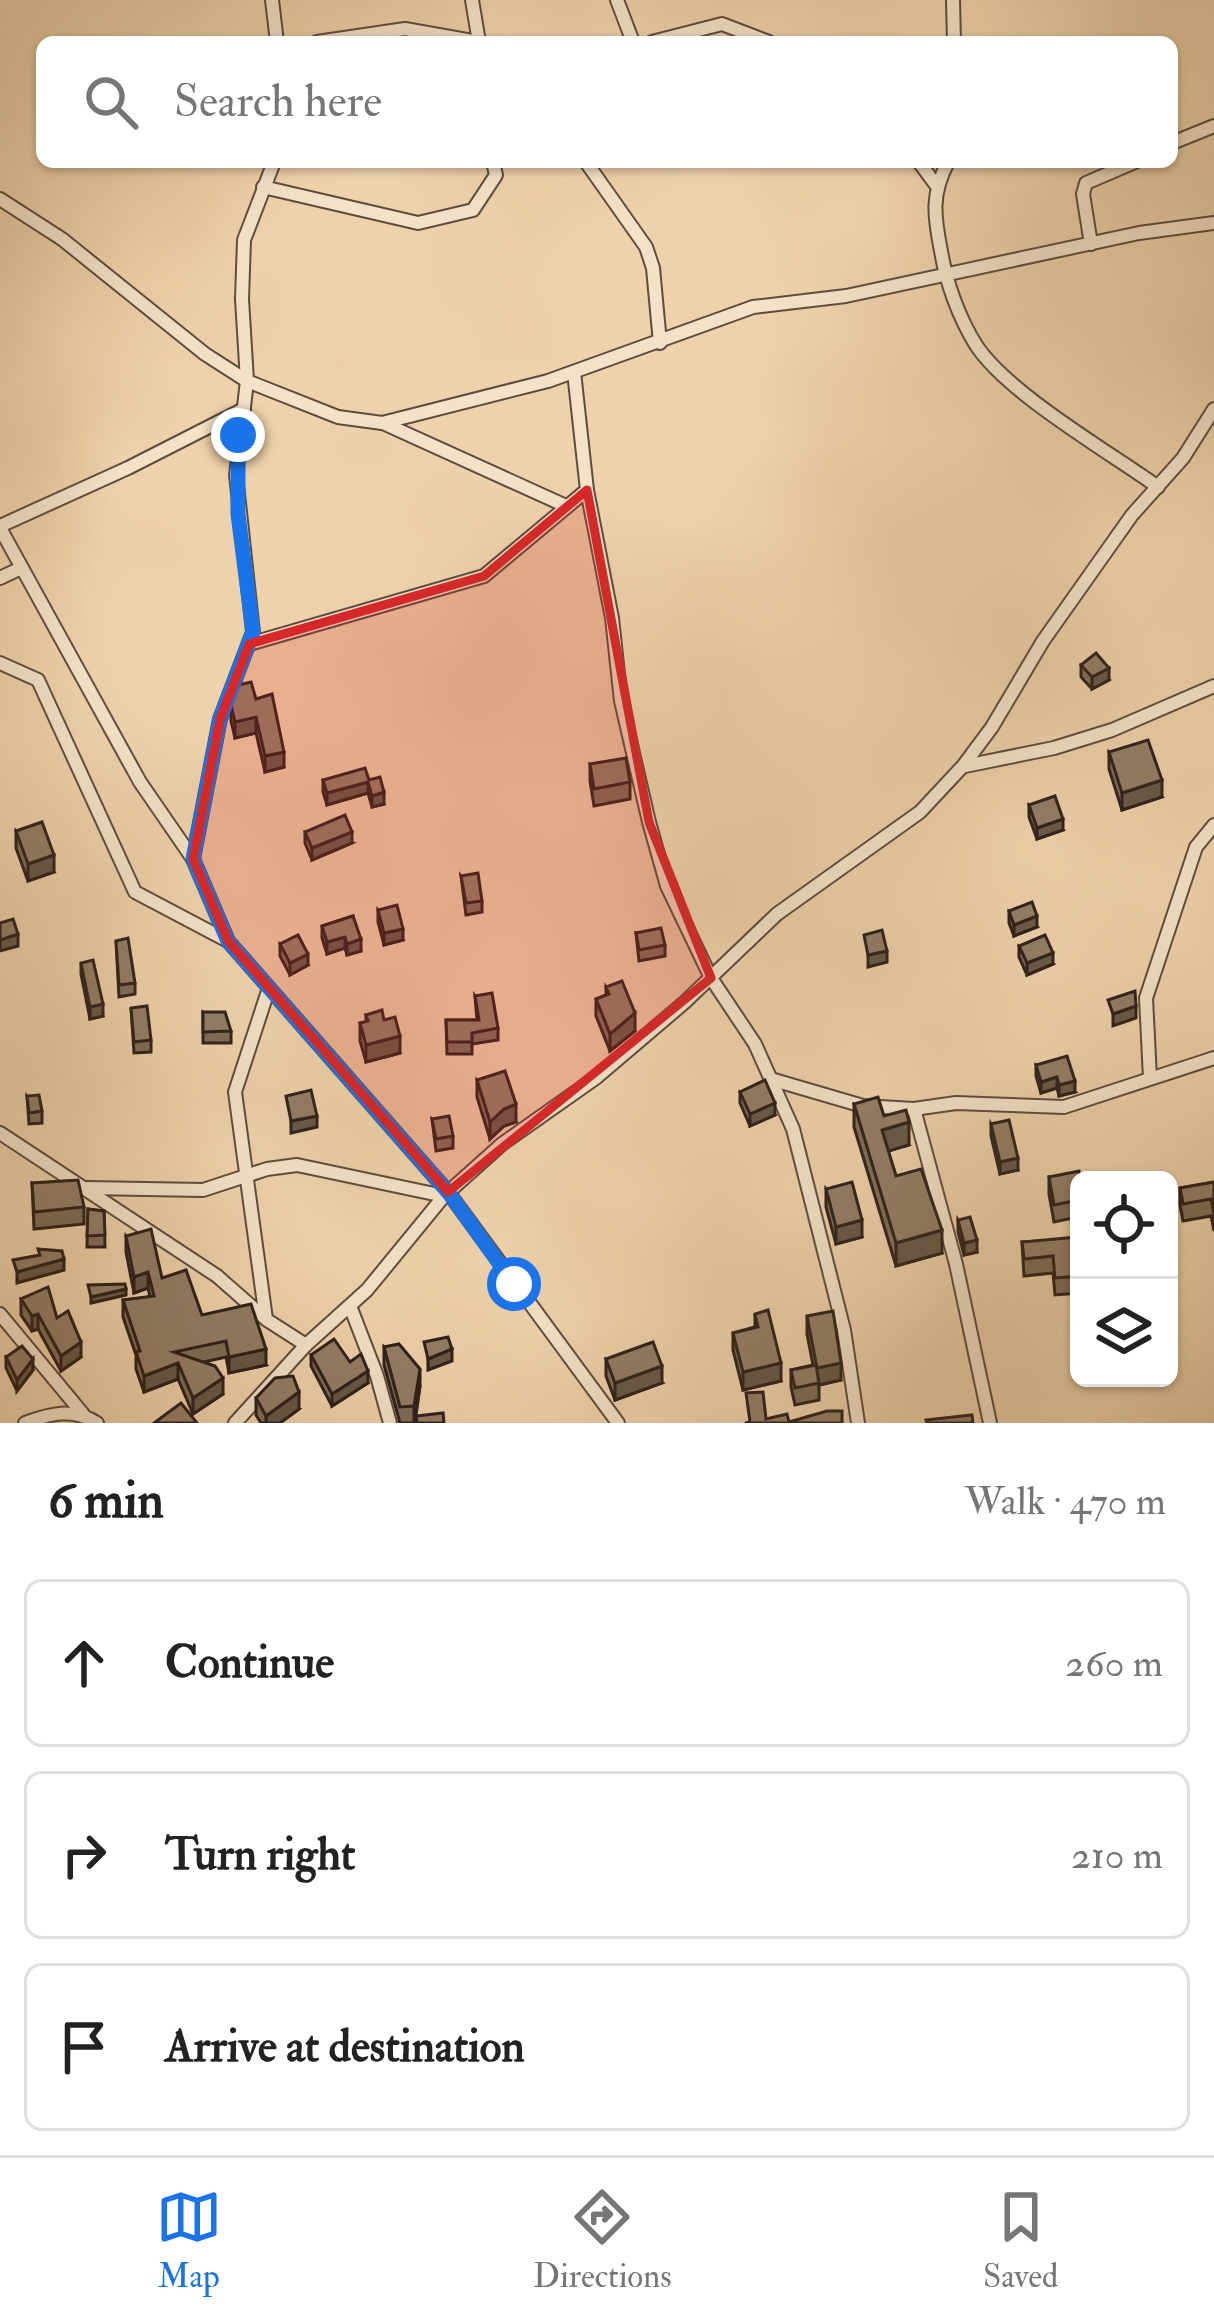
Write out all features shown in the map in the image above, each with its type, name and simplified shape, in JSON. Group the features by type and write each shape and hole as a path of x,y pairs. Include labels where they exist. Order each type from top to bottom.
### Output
{"street":[{"path":"272,0 276,36"},
{"path":"472,0 475,36"},
{"path":"617,0 631,36"},
{"path":"953,0 954,36"},
{"path":"675,36 722,24 753,36"},
{"path":"358,36 405,29 446,36"},
{"path":"1178,141 1214,126"},
{"path":"193,859 220,719 249,644 252,620 236,475 247,381 244,240 271,168"},
{"path":"263,188 418,223 473,210 496,176 494,168"},
{"path":"590,168 646,247 653,268 660,343"},
{"path":"923,168 936,185"},
{"path":"945,168 933,205 946,277 974,342 998,370 1158,487"},
{"path":"1091,244 1083,194 1086,183 1121,168"},
{"path":"0,199 62,239 247,381 338,417 382,423 566,506"},
{"path":"382,423 574,372 753,307 846,296 1139,232 1214,223"},
{"path":"574,372 587,490 612,618 621,700 650,823 668,886 711,978 755,1044 793,1129 839,1309 858,1423"},
{"path":"244,409 0,527 140,782 193,859 228,941 446,1194 618,1423"},
{"path":"235,1423 306,1345 367,1290 446,1194 502,1144 597,1077 777,914 920,812 992,728 1043,641 1214,409"},
{"path":"249,644 484,576 587,490"},
{"path":"0,578 21,568"},
{"path":"0,663 38,680 135,892 228,941"},
{"path":"963,766 1054,748 1112,730 1214,686"},
{"path":"1150,1078 1146,998 1196,847 1214,825"},
{"path":"266,1320 236,1092 268,991"},
{"path":"774,1081 863,1106 1064,1107 1214,1058"},
{"path":"914,1108 956,1264 990,1423"},
{"path":"0,1132 218,1276 266,1320 306,1345"},
{"path":"86,1188 202,1190 297,1165 446,1194"},
{"path":"350,1306 390,1423"},
{"path":"0,1314 83,1414 98,1423"},
{"path":"25,1423 52,1414 83,1414"}],"highlighted area":[{"path":"587,490 649,822 711,978 448,1192 228,941 193,859 220,719 249,644 484,576"}],"building":[{"path":"1096,653 1109,668 1092,677 1081,665"},
{"path":"251,682 256,699 272,694 284,752 265,756 256,717 235,722 231,705 238,685"},
{"path":"1148,740 1162,780 1122,793 1109,752"},
{"path":"626,758 630,782 594,789 590,764"},
{"path":"365,768 369,780 380,777 384,792 372,796 368,782 327,793 323,780"},
{"path":"1055,796 1063,819 1037,828 1029,805"},
{"path":"345,815 352,832 312,848 305,832"},
{"path":"42,822 54,855 28,864 16,831"},
{"path":"478,873 482,901 466,903 461,876"},
{"path":"1032,902 1037,916 1014,925 1009,911"},
{"path":"397,905 403,929 384,933 378,910"},
{"path":"353,916 361,939 347,944 345,937 327,942 322,926"},
{"path":"13,919 18,934 0,940 0,923"},
{"path":"661,928 665,945 639,950 636,933"},
{"path":"882,930 887,951 868,955 864,935"},
{"path":"298,935 308,954 290,963 280,944"},
{"path":"1045,935 1053,953 1027,963 1019,946"},
{"path":"128,938 135,983 119,985 116,941"},
{"path":"93,960 103,1004 90,1007 81,963"},
{"path":"622,981 635,1013 610,1034 596,999 609,994 606,987"},
{"path":"1135,991 1136,1006 1113,1014 1108,1000"},
{"path":"492,993 498,1028 472,1033 472,1042 447,1042 446,1020 479,1020 475,996"},
{"path":"147,1006 151,1040 134,1042 131,1008"},
{"path":"382,1010 384,1020 395,1017 400,1036 366,1045 360,1023 368,1021 366,1015"},
{"path":"203,1012 225,1012 231,1031 203,1032"},
{"path":"1067,1056 1075,1081 1059,1085 1057,1077 1041,1082 1036,1065"},
{"path":"505,1071 516,1104 490,1122 477,1080"},
{"path":"765,1080 775,1103 750,1114 740,1092"},
{"path":"311,1090 317,1116 291,1121 286,1096"},
{"path":"39,1095 42,1111 29,1113 27,1096"},
{"path":"878,1097 884,1116 906,1110 909,1122 882,1130 896,1176 921,1169 942,1230 896,1243 854,1104"},
{"path":"449,1116 453,1136 436,1139 432,1119"},
{"path":"1009,1120 1018,1158 1000,1162 991,1124"},
{"path":"1070,1173 1070,1202 1054,1205 1049,1177"},
{"path":"78,1180 84,1207 34,1212 32,1183"},
{"path":"852,1182 862,1220 836,1227 826,1189"},
{"path":"1214,1182 1214,1214 1211,1199 1183,1204 1180,1188"},
{"path":"88,1209 104,1211 105,1235 87,1236"},
{"path":"970,1217 977,1240 964,1243 958,1220"},
{"path":"151,1229 162,1278 186,1270 202,1315 251,1304 266,1349 229,1357 226,1341 174,1352 215,1366 223,1378 193,1398 178,1363 144,1376 123,1300 154,1296 148,1272 134,1277 126,1236"},
{"path":"1070,1238 1070,1277 1055,1278 1053,1256 1024,1259 1022,1242"},
{"path":"38,1249 62,1251 64,1259 17,1272 13,1260 40,1255"},
{"path":"125,1284 126,1289 91,1297 88,1285"},
{"path":"48,1287 57,1318 68,1311 81,1342 61,1356 38,1314 32,1316 21,1299"},
{"path":"768,1310 781,1363 743,1372 733,1333 758,1327 755,1314"},
{"path":"833,1311 841,1363 817,1368 807,1316"},
{"path":"448,1337 452,1349 428,1359 424,1342"},
{"path":"334,1339 350,1362 361,1354 368,1371 332,1394 311,1355"},
{"path":"653,1342 662,1366 615,1383 606,1359"},
{"path":"399,1344 420,1369 414,1406 400,1407 384,1347"},
{"path":"22,1346 33,1359 17,1380 6,1357"},
{"path":"816,1365 819,1383 795,1388 791,1370"},
{"path":"293,1376 299,1392 266,1416 256,1398 275,1378"},
{"path":"763,1392 766,1419 787,1414 789,1422 842,1411 842,1423 745,1423 750,1422 746,1393"},
{"path":"181,1403 197,1423 154,1423"},
{"path":"443,1413 444,1423 417,1423 416,1416"},
{"path":"972,1415 973,1423 926,1420"}],"route":[{"path":"238,435 238,514 253,632 220,719 193,859 228,941 448,1192 514,1284"}]}
